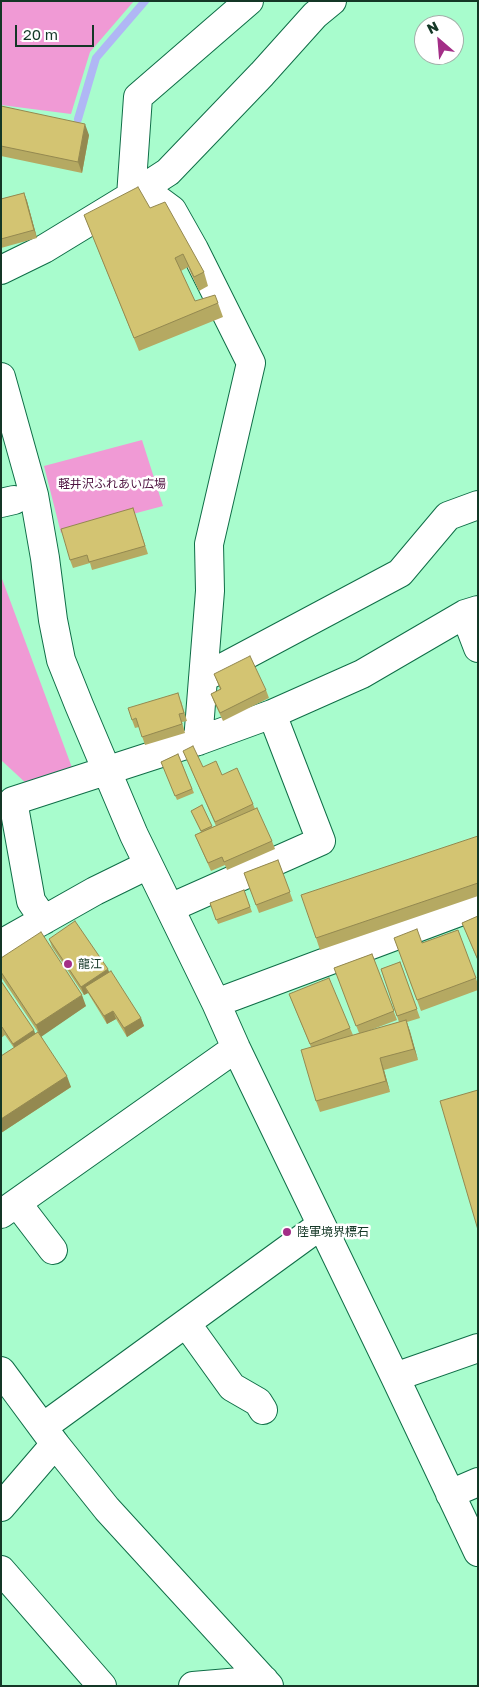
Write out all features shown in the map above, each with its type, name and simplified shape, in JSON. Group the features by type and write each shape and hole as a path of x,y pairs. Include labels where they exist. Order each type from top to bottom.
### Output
{"street":[{"path":"132,196 138,97 249,1"},
{"path":"1,270 44,248 132,196 168,172 315,15 332,1"},
{"path":"132,196 153,196 172,210 225,309 251,363 210,544 210,591 198,741"},
{"path":"1,377 6,411 34,495 61,660 106,770 148,865 216,1003 478,1552"},
{"path":"203,678 400,573 448,516 478,505"},
{"path":"44,920 31,901 13,801 198,741 272,714 362,674 471,612 478,648"},
{"path":"170,908 321,841 272,714"},
{"path":"1,944 95,891 148,865"},
{"path":"216,1003 478,905"},
{"path":"53,1250 9,1209 236,1048"},
{"path":"1,1507 49,1436 186,1323 321,1224"},
{"path":"186,1323 232,1386 258,1402 263,1410"},
{"path":"395,1377 478,1348"},
{"path":"1,1371 49,1436 107,1509 266,1683"},
{"path":"450,1494 478,1482"},
{"path":"1,1570 102,1686"},
{"path":"194,1686 266,1683"}],"green space":[{"path":"1,1 134,1 90,52 71,114 1,105"},
{"name":"軽井沢ふれあい広場","path":"142,440 163,506 61,533 44,466"},
{"path":"1,576 74,773 28,785 1,760"}],"building":[{"path":"1,106 85,124 78,162 1,146"},
{"path":"138,187 150,208 165,202 204,272 194,277 183,254 175,258 195,301 215,295 218,303 134,338 84,215"},
{"path":"24,193 34,230 1,239 1,199"},
{"path":"133,508 145,546 89,562 87,555 70,560 61,529"},
{"path":"250,656 266,690 220,713 211,694 221,689 214,674"},
{"path":"178,693 184,713 179,714 182,724 142,737 136,718 132,720 128,708"},
{"path":"193,746 203,767 216,761 222,775 237,768 253,804 215,822 183,751"},
{"path":"178,754 192,789 175,796 161,762"},
{"path":"202,805 212,826 201,831 191,811"},
{"path":"257,808 272,841 224,862 222,857 208,863 195,835"},
{"path":"478,836 478,883 316,938 301,895"},
{"path":"278,860 290,892 256,905 244,873"},
{"path":"244,890 250,907 216,920 210,903"},
{"path":"478,916 478,960 462,923"},
{"path":"75,921 108,969 81,987 49,939"},
{"path":"417,929 422,943 458,930 476,978 417,1000 394,938"},
{"path":"41,932 82,995 36,1025 1,972 1,958"},
{"path":"372,954 394,1011 356,1026 334,968"},
{"path":"400,962 417,1009 397,1016 381,969"},
{"path":"111,971 141,1018 124,1028 113,1011 104,1016 85,987"},
{"path":"329,978 350,1028 310,1044 289,994"},
{"path":"1,981 34,1030 13,1044 1,1028"},
{"path":"406,1020 414,1049 380,1058 386,1081 316,1101 301,1050"},
{"path":"38,1032 67,1076 1,1119 1,1056"},
{"path":"478,1090 478,1230 440,1101"}],"waterway":[{"path":"78,119 96,58 145,1"}],"place":[{"name":"龍江","path":"68,964"},
{"name":"陸軍境界標石","path":"287,1232"}]}
